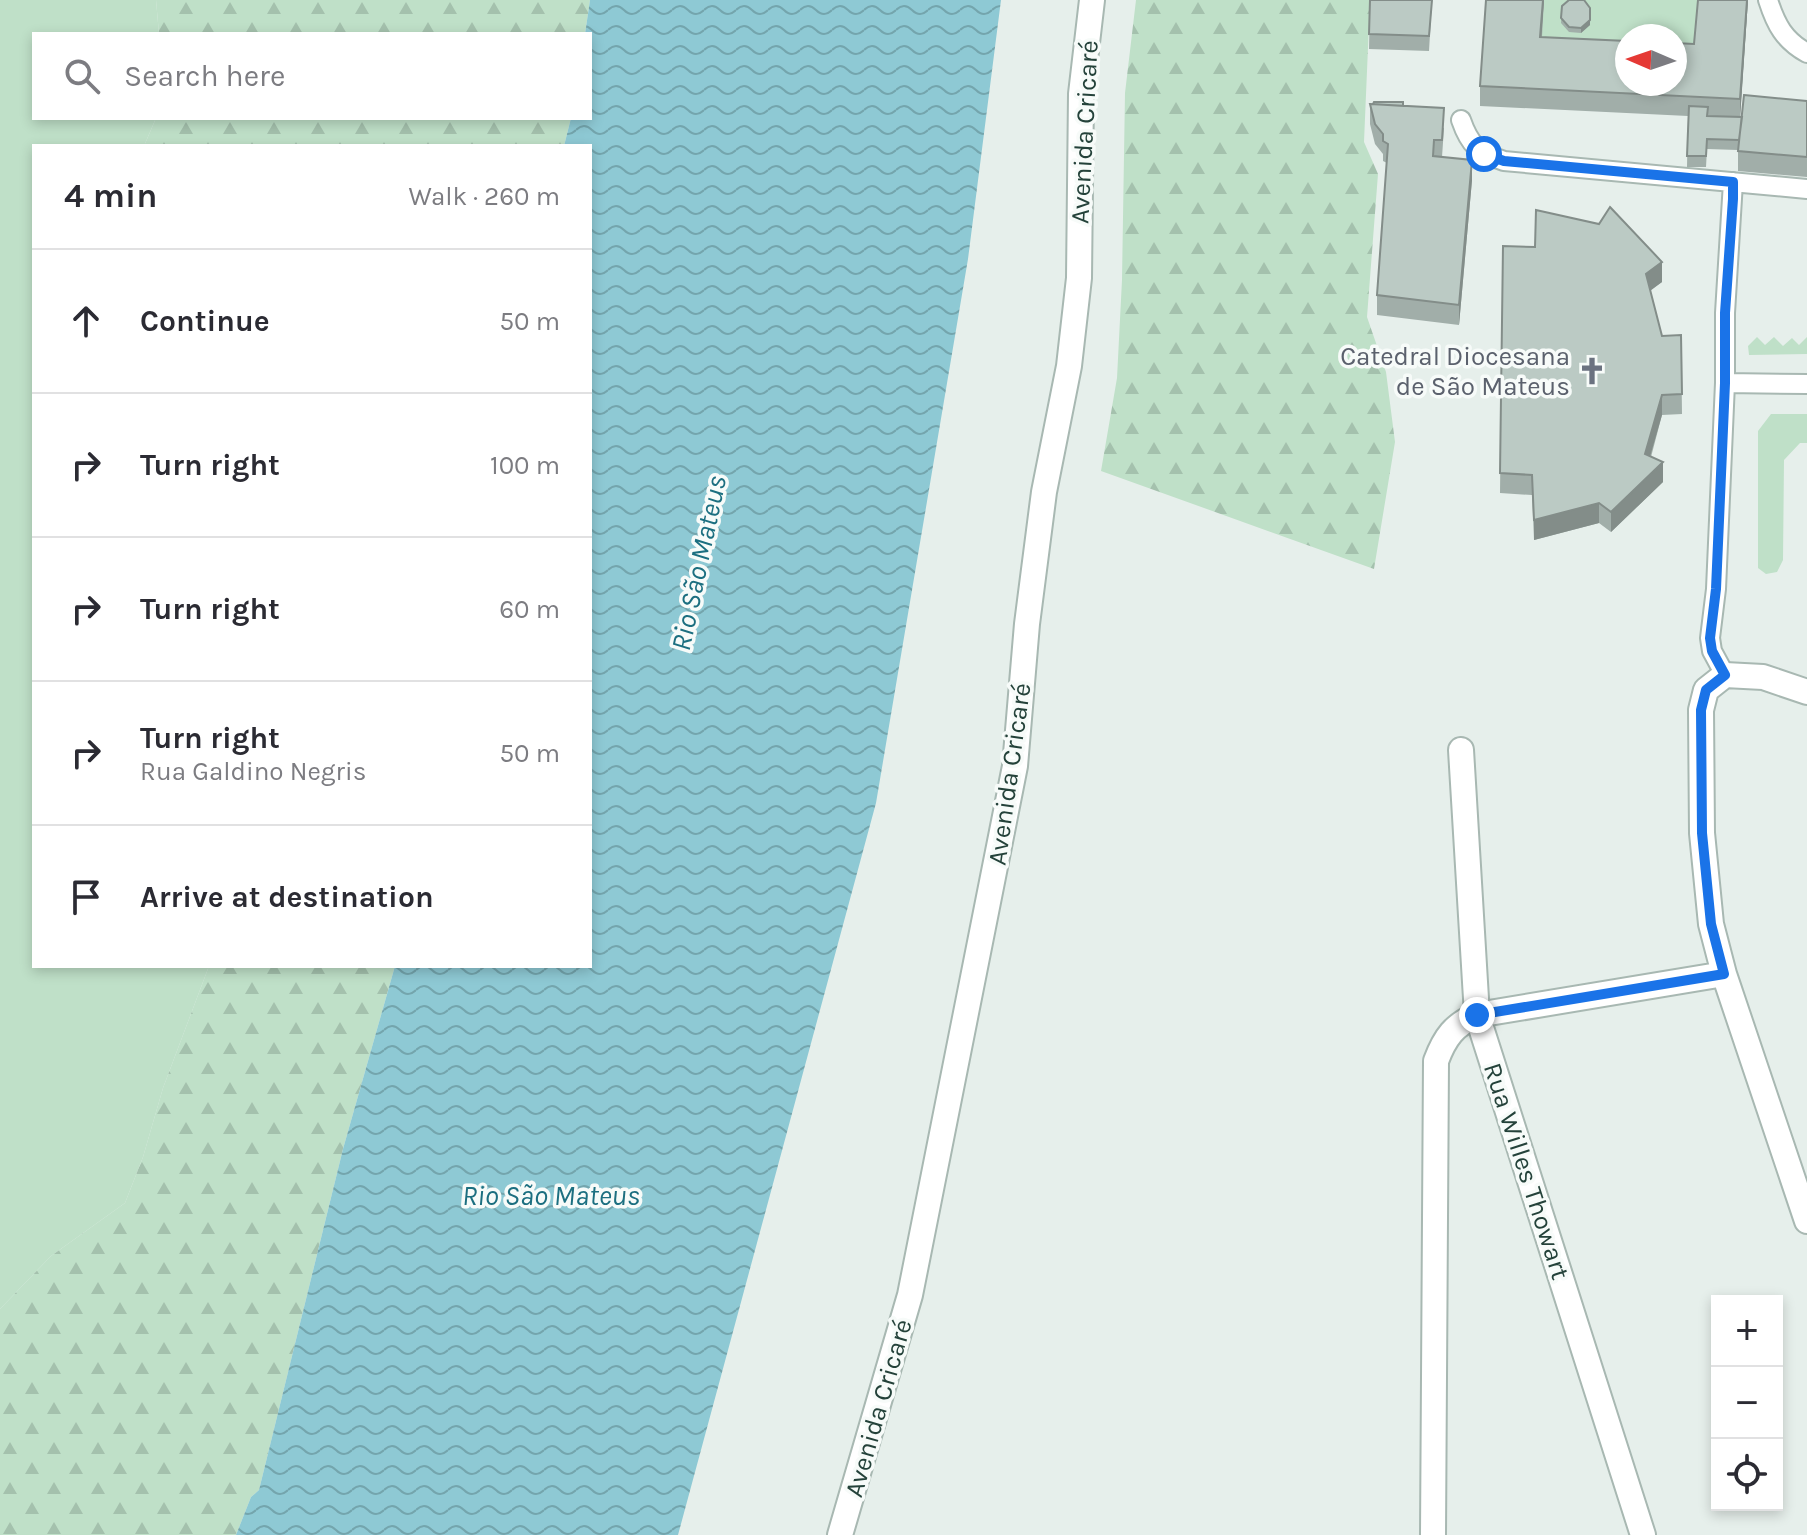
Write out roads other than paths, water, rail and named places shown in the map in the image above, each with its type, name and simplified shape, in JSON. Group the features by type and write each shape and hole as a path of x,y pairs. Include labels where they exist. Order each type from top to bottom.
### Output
{"street":[{"name":"Avenida Cricaré","path":"840,1535 910,1295 1015,766 1027,624 1044,492 1069,366 1079,278 1081,94 1092,0"},
{"path":"1807,692 1763,677 1725,675 1706,690 1701,710 1702,833 1711,924 1724,974 1807,1221"},
{"name":"Rua Willes Thowart","path":"1461,750 1477,1015 1643,1535"},
{"path":"1433,1535 1436,1061 1444,1039 1458,1023 1477,1015 1724,974"}],"lane":[{"path":"1768,0 1777,28 1791,44 1807,53"},
{"path":"1461,120 1467,139 1484,154 1504,161 1807,189"},
{"path":"1725,675 1712,651 1710,638 1716,589 1725,313 1733,182"},
{"path":"1725,383 1807,384"}],"water":[{"name":"Rio São Mateus","path":"590,0 1001,0 968,259 876,803 678,1535 236,1535 251,1497 259,1490 343,1149 394,968 592,968 592,144 564,144 570,120 592,120 592,32 585,32"}],"place":[{"name":"Catedral Diocesana de São Mateus","path":"1592,371"}]}
